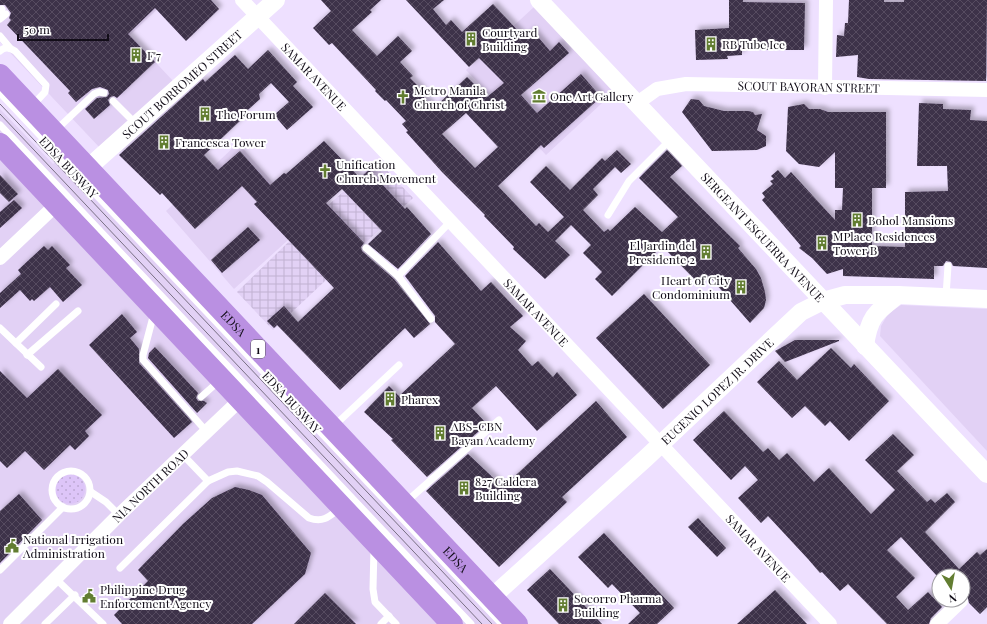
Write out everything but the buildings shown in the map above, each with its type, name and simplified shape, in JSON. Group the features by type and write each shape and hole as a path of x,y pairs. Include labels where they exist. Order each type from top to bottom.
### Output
{"highway":[{"name":"EDSA","path":"0,75 517,624"},
{"path":"0,144 222,378 452,624"}],"street":[{"name":"SAMAR AVENUE","path":"242,0 830,624"},
{"name":"SCOUT BORROMEO STREET","path":"88,168 276,0"},
{"name":"SERGEANT ESGUERRA AVENUE","path":"539,0 987,474"},
{"path":"825,88 826,0"},
{"name":"SCOUT BAYORAN STREET","path":"636,104 657,89 686,84 825,88 987,90"},
{"path":"0,258 57,204"},
{"name":"EUGENIO LOPEZ JR. DRIVE","path":"492,597 660,444 801,312 822,301 845,295 898,295 987,299"},
{"path":"865,346 871,319 898,295"},
{"name":"NIA NORTH ROAD","path":"10,624 119,515 241,399"},
{"path":"937,624 954,608"}],"lane":[{"path":"0,20 2,12"},
{"path":"0,36 46,85 45,92 30,107"},
{"path":"0,51 3,48 10,48"},
{"path":"54,132 94,94 98,92 104,93"},
{"name":"EDSA BUSWAY","path":"0,93 502,624"},
{"path":"113,102 136,124"},
{"name":"EDSA BUSWAY","path":"0,125 471,624"},
{"path":"608,215 629,181 671,139"},
{"path":"398,276 450,222"},
{"path":"366,248 398,276 431,319"},
{"path":"946,298 948,266"},
{"path":"16,343 56,304"},
{"path":"155,307 143,360 190,408 207,432"},
{"path":"28,355 78,311"},
{"path":"0,328 41,367"},
{"path":"332,428 399,364"},
{"path":"201,397 222,378"},
{"path":"403,503 499,420"},
{"path":"183,455 208,481"},
{"path":"73,470 84,475 90,486 91,492 86,503 81,507 75,509 63,508 54,500 52,488 57,477 62,473 73,470"},
{"path":"120,568 208,481 228,472 237,471 258,476 309,518 315,520 326,519 342,506"},
{"path":"91,492 106,502 119,515"},
{"path":"0,570 63,508"},
{"path":"375,541 373,595 375,602 396,624"},
{"path":"56,578 103,624"},
{"path":"44,624 75,595"},
{"path":"382,624 389,616"}],"shaded area":[{"path":"7,0 167,0 130,35 173,81 101,149 0,42 0,6"},
{"path":"534,7 614,92 546,155 466,70"},
{"path":"0,109 53,164 58,160 497,624 0,624"},
{"path":"238,143 308,222 234,289 166,211"},
{"path":"378,161 413,198 273,330 237,292 309,222"},
{"path":"901,305 987,309 987,451 880,336 881,326 888,314"},
{"path":"70,474 81,478 85,489 81,500 70,504 59,500 55,489 59,478"}],"tram line":[{"path":"0,104 492,624"},
{"path":"0,114 482,624"}],"place":[{"name":"Courtyard Building","path":"471,39"},
{"name":"RB Tube Ice","path":"711,44"},
{"name":"F'7","path":"136,55"},
{"name":"One Art Gallery","path":"539,96"},
{"name":"Metro Manila Church of Christ","path":"403,97"},
{"name":"The Forum","path":"205,114"},
{"name":"Francesca Tower","path":"164,142"},
{"name":"Unification Church Movement","path":"325,171"},
{"name":"Bohol Mansions","path":"857,220"},
{"name":"MPlace Residences Tower B","path":"822,243"},
{"name":"El Jardin del Presidente 2","path":"706,252"},
{"name":"Heart of City Condominium","path":"741,287"},
{"name":"Pharex","path":"390,399"},
{"name":"ABS-CBN Bayan Academy","path":"440,433"},
{"name":"827 Caldera Building","path":"464,488"},
{"name":"National Irrigation Administration","path":"12,546"},
{"name":"Philippine Drug Enforcement Agency","path":"89,596"},
{"name":"Socorro Pharma Building","path":"563,605"}]}
